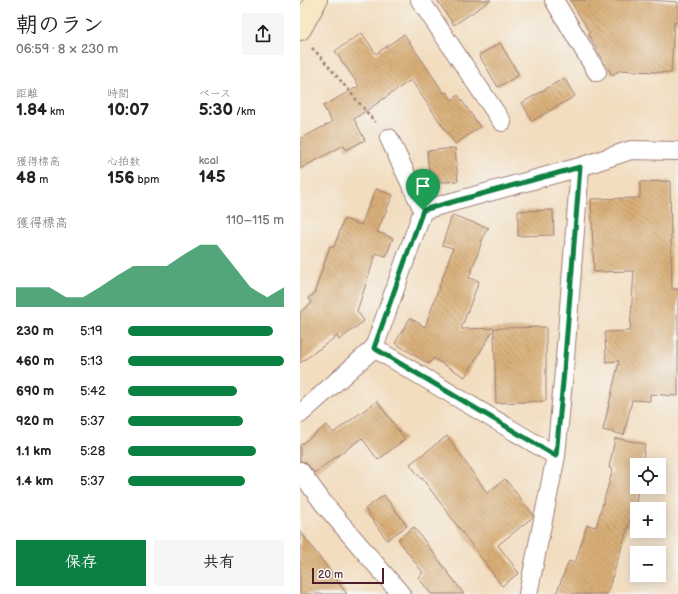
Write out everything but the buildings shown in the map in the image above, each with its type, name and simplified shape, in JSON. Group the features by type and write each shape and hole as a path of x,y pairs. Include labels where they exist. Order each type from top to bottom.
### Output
{"main road":[{"path":"305,37 316,0"}],"street":[{"path":"420,0 502,122"},
{"path":"554,0 597,72"},
{"path":"300,414 374,348 423,210 389,138"},
{"path":"423,210 580,167 631,150 678,151"},
{"path":"528,594 556,456 580,167"},
{"path":"374,348 556,456"},
{"path":"300,471 324,504 401,594"}],"path":[{"path":"305,37 389,138"}],"route":[{"path":"580,167 556,456 374,348 423,210 580,167"}]}
